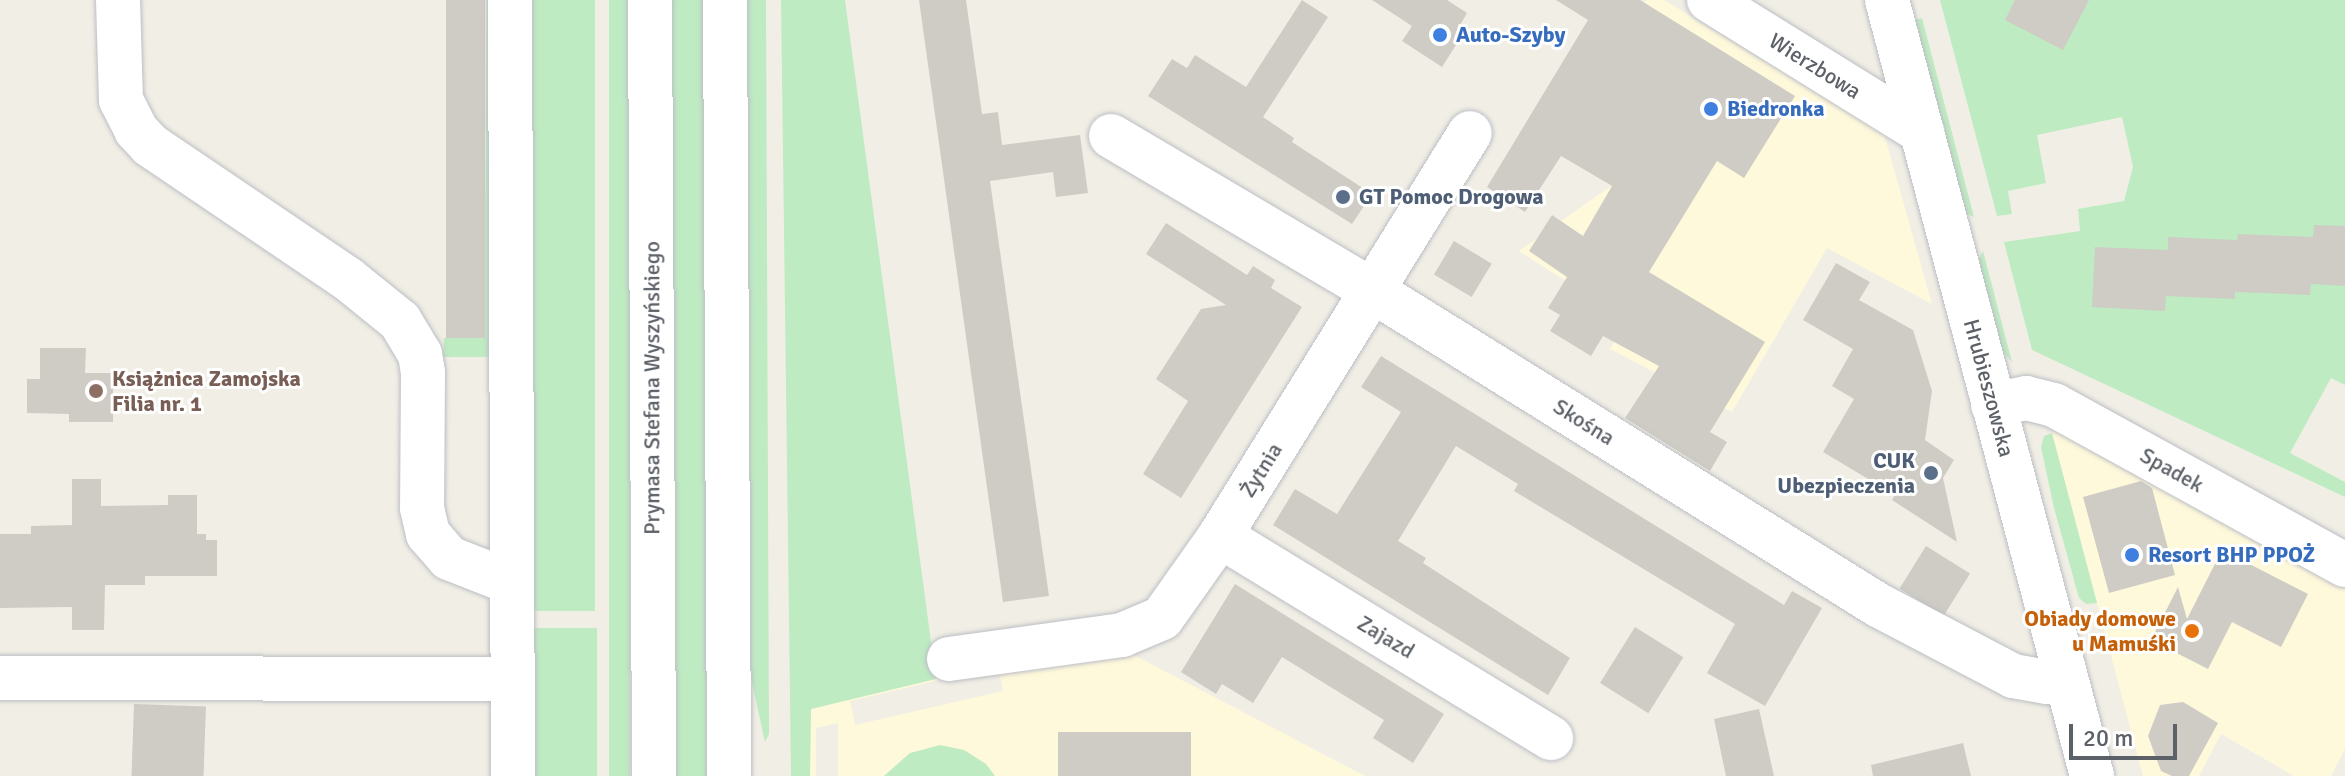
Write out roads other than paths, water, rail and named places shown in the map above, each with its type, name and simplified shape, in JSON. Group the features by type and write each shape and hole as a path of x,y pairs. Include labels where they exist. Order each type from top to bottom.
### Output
{"street":[{"path":"118,0 118,80 121,100 131,123 150,145 348,279 400,321 420,354 423,372 422,508 428,534 449,558 510,582"},
{"path":"510,0 513,776"},
{"name":"Prymasa Stefana Wyszyńskiego","path":"650,0 654,776"},
{"path":"725,0 729,776"},
{"name":"Wierzbowa","path":"1709,0 1922,132"},
{"name":"Hrubieszowska","path":"1887,0 2092,776"},
{"name":"Żytnia","path":"949,659 1122,635 1149,625 1172,607 1220,536 1470,133"},
{"name":"Skośna","path":"1111,136 1373,291 1878,605 2013,676 2047,682 2065,678"},
{"name":"Spadek","path":"1993,405 2026,398 2054,405 2345,565"},
{"name":"Zajazd","path":"1220,536 1551,738"},
{"path":"0,678 511,679"}],"place":[{"name":"Auto-Szyby","path":"1440,35"},
{"name":"Biedronka","path":"1711,109"},
{"name":"GT Pomoc Drogowa","path":"1343,197"},
{"name":"Książnica Zamojska Filia nr. 1","path":"96,391"},
{"name":"CUK Ubezpieczenia","path":"1931,473"},
{"name":"Resort BHP PPOŻ","path":"2132,555"},
{"name":"Obiady domowe u Mamuśki","path":"2192,631"}]}
